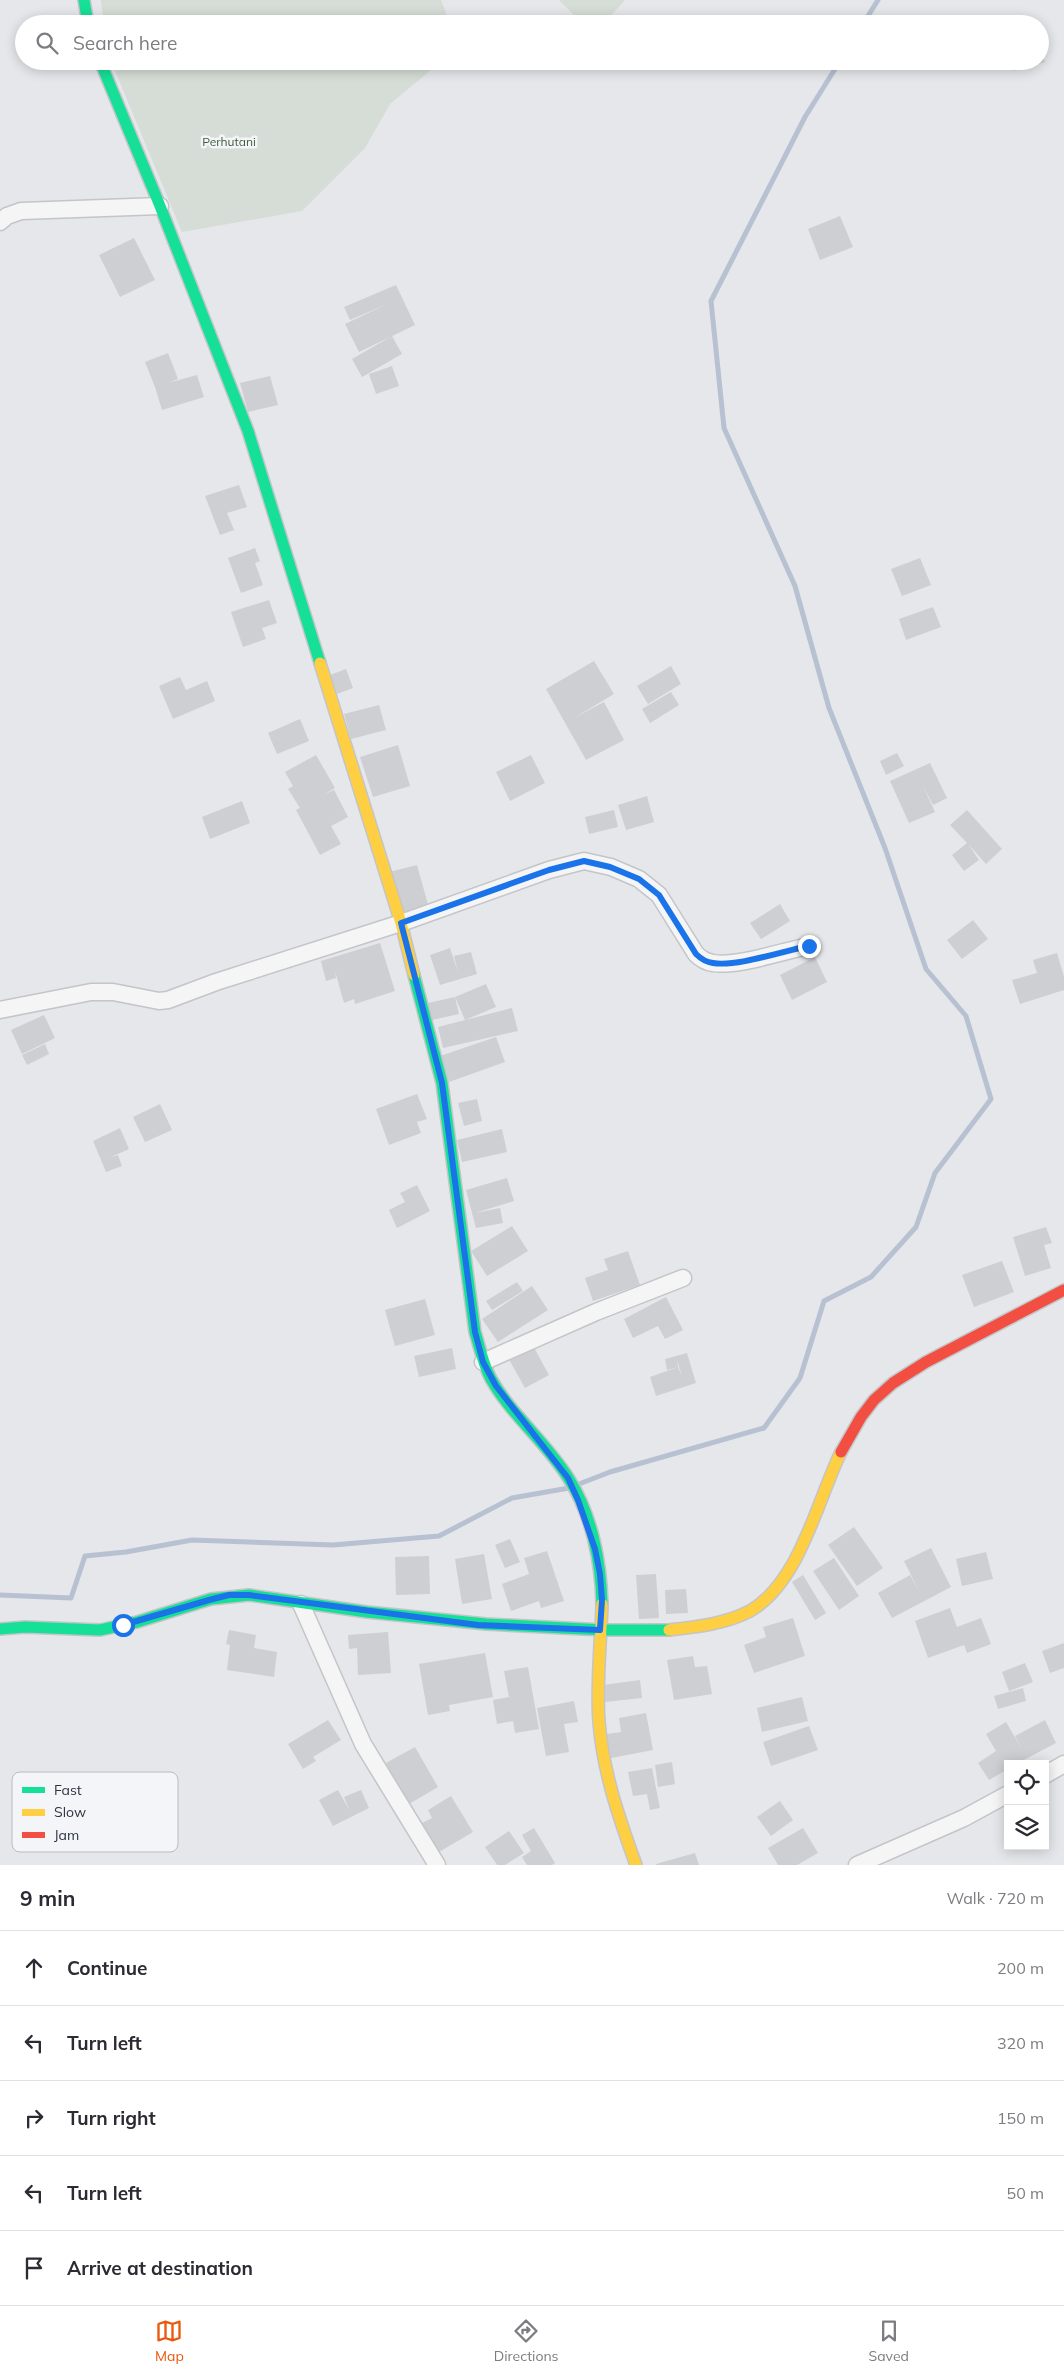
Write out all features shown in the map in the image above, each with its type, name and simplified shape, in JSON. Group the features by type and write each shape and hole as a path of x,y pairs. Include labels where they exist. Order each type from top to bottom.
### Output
{"street":[{"path":"84,0 86,15"},
{"path":"104,70 160,206 248,431 401,923 442,1083 475,1332 483,1362 510,1407 568,1478 578,1500 595,1549 600,1574 602,1600 598,1696 602,1754 612,1803 636,1865"},
{"path":"0,222 21,211 160,206"},
{"path":"0,1010 91,992 113,992 159,1001 168,1000 216,982 401,923 549,870 584,861 610,867 639,879 659,895 696,954 703,960 711,963 726,964 809,946"},
{"path":"483,1362 596,1312 684,1278"},
{"path":"0,1629 22,1626 70,1631 100,1630 229,1595 249,1595 301,1604 478,1625 600,1630 691,1628 723,1622 746,1614 766,1599 784,1579 811,1527 839,1457 857,1424 874,1400 896,1381 930,1360 1064,1290"},
{"path":"301,1604 362,1744 437,1865"},
{"path":"1049,1772 1064,1764"},
{"path":"857,1865 964,1818 1004,1796"}],"green space":[{"path":"101,0 441,0 447,15 103,15"},
{"path":"559,0 625,0 611,15 574,15"},
{"name":"Perhutani","path":"115,70 431,70 390,104 365,148 302,211 182,232"}],"building":[{"path":"840,216 853,247 820,260 808,229"},
{"path":"134,238 155,280 120,297 99,255"},
{"path":"396,285 415,325 359,352 345,324 387,304 350,320 344,307"},
{"path":"392,336 402,354 362,377 352,359"},
{"path":"168,353 178,379 168,383 197,375 204,397 162,410 145,362"},
{"path":"392,366 399,386 376,394 369,374"},
{"path":"270,376 278,405 248,412 240,383"},
{"path":"239,485 247,507 227,513 234,530 220,535 205,496"},
{"path":"255,548 260,561 255,563 263,585 241,593 228,558"},
{"path":"920,558 931,585 902,596 891,569"},
{"path":"269,600 277,623 262,628 266,639 243,647 231,612"},
{"path":"933,607 941,627 906,640 899,619"},
{"path":"594,661 614,694 574,718 604,702 624,740 586,760 546,689"},
{"path":"671,666 681,684 648,704 637,686"},
{"path":"346,669 353,688 337,694 330,675"},
{"path":"180,677 186,690 207,681 215,701 173,719 159,686"},
{"path":"671,692 679,705 650,723 642,709"},
{"path":"379,705 386,730 351,739 344,714"},
{"path":"300,719 309,741 277,754 268,733"},
{"path":"398,745 410,786 373,797 360,757"},
{"path":"897,753 904,766 886,775 880,761"},
{"path":"316,755 335,788 325,794 334,790 348,817 331,826 341,844 320,855 296,810 300,808 288,789 293,786 285,772"},
{"path":"531,755 545,783 510,801 496,772"},
{"path":"930,763 947,798 933,805 923,786 935,812 909,823 890,781"},
{"path":"647,796 654,822 626,830 618,805"},
{"path":"242,801 250,823 210,839 202,817"},
{"path":"614,810 618,827 589,834 585,817"},
{"path":"967,810 1002,849 986,864 969,845 979,860 964,871 952,855 967,843 950,825"},
{"path":"417,865 429,908 401,915 389,872"},
{"path":"780,904 790,921 761,939 750,923"},
{"path":"973,920 988,939 962,959 947,940"},
{"path":"380,943 395,991 355,1004 354,999 344,1003 335,971 336,978 326,981 321,961"},
{"path":"450,948 458,972 454,956 471,952 477,974 440,985 430,955"},
{"path":"1057,953 1064,977 1064,990 1020,1004 1012,980 1037,973 1033,960"},
{"path":"815,957 827,982 792,1000 780,975"},
{"path":"486,984 496,1007 465,1020 455,997"},
{"path":"455,997 459,1014 432,1020 428,1003"},
{"path":"512,1008 518,1031 443,1048 438,1027"},
{"path":"44,1015 55,1038 22,1054 11,1030"},
{"path":"496,1037 505,1062 449,1082 440,1056"},
{"path":"45,1044 49,1054 27,1065 22,1055"},
{"path":"417,1094 427,1119 417,1122 421,1133 389,1145 376,1109"},
{"path":"477,1099 482,1121 464,1126 458,1103"},
{"path":"160,1104 172,1130 145,1142 133,1117"},
{"path":"120,1128 129,1149 109,1158 118,1155 122,1166 106,1172 93,1141"},
{"path":"502,1129 507,1152 462,1162 457,1140"},
{"path":"507,1178 514,1201 475,1213 500,1208 503,1223 476,1228 466,1190"},
{"path":"417,1185 430,1211 397,1228 389,1210 405,1202 400,1193"},
{"path":"512,1226 528,1251 487,1276 471,1251"},
{"path":"1046,1227 1052,1243 1044,1245 1051,1268 1025,1276 1013,1237"},
{"path":"628,1251 640,1285 593,1301 585,1278 608,1270 604,1259"},
{"path":"1002,1261 1014,1292 974,1307 962,1275"},
{"path":"517,1282 523,1291 492,1310 486,1301"},
{"path":"532,1286 548,1310 498,1342 482,1319"},
{"path":"666,1297 683,1330 665,1339 658,1326 633,1338 624,1319"},
{"path":"425,1299 435,1335 395,1346 385,1310"},
{"path":"531,1342 549,1375 525,1388 507,1356"},
{"path":"452,1348 456,1369 419,1377 414,1356"},
{"path":"687,1353 696,1383 656,1396 650,1377 678,1367 667,1370 665,1359"},
{"path":"854,1527 883,1568 857,1586 828,1545"},
{"path":"510,1539 520,1562 505,1568 495,1545"},
{"path":"931,1548 951,1587 892,1618 878,1593 910,1575 920,1593 904,1561"},
{"path":"547,1551 564,1601 541,1608 539,1601 511,1611 502,1584 529,1574 524,1558"},
{"path":"986,1552 993,1579 962,1586 956,1559"},
{"path":"484,1554 492,1599 462,1604 455,1559"},
{"path":"429,1556 430,1594 396,1595 395,1557"},
{"path":"834,1558 859,1596 839,1610 813,1571"},
{"path":"656,1574 659,1618 639,1619 636,1575"},
{"path":"803,1575 826,1613 815,1620 792,1582"},
{"path":"686,1589 688,1613 666,1614 665,1590"},
{"path":"950,1608 957,1627 981,1618 991,1644 967,1653 964,1645 928,1658 915,1621"},
{"path":"793,1618 805,1656 754,1673 744,1645 766,1637 763,1627"},
{"path":"229,1630 256,1635 254,1648 277,1652 274,1677 227,1670 230,1645 226,1644"},
{"path":"388,1632 391,1673 358,1675 357,1648 349,1649 348,1635"},
{"path":"1064,1643 1064,1668 1050,1673 1042,1651"},
{"path":"485,1653 493,1697 449,1705 450,1711 428,1715 419,1664"},
{"path":"693,1656 695,1667 707,1666 712,1694 674,1700 667,1660"},
{"path":"1025,1663 1033,1682 1009,1691 1002,1672"},
{"path":"528,1667 539,1729 515,1733 513,1721 497,1724 493,1700 509,1697 504,1671"},
{"path":"640,1680 642,1698 605,1702 603,1685"},
{"path":"1023,1688 1026,1701 998,1709 994,1696"},
{"path":"802,1697 808,1721 762,1732 757,1708"},
{"path":"574,1701 578,1722 564,1724 569,1752 546,1756 537,1708"},
{"path":"646,1713 653,1750 611,1758 606,1734 621,1732 619,1718"},
{"path":"328,1720 341,1740 313,1757 316,1761 303,1769 288,1744"},
{"path":"1045,1720 1056,1743 1024,1760 1004,1760 1004,1771 989,1780 978,1763 996,1751 986,1734 1006,1722 1023,1751 1015,1736"},
{"path":"809,1726 818,1750 771,1766 763,1742"},
{"path":"415,1747 438,1787 409,1804 386,1763"},
{"path":"672,1762 675,1784 658,1787 655,1765"},
{"path":"652,1768 660,1808 650,1810 647,1794 633,1796 628,1772"},
{"path":"338,1790 350,1811 344,1797 361,1790 369,1808 333,1826 319,1800"},
{"path":"451,1796 473,1832 439,1852 422,1823 432,1818 428,1810"},
{"path":"780,1801 793,1820 771,1836 757,1817"},
{"path":"534,1828 555,1863 552,1865 527,1865 522,1857 531,1851 522,1835"},
{"path":"803,1828 818,1853 797,1865 778,1865 768,1848"},
{"path":"509,1831 524,1853 505,1865 497,1865 485,1847"},
{"path":"695,1853 699,1865 656,1865 656,1864"}],"waterway":[{"path":"869,15 878,0"},
{"path":"579,1484 610,1472 764,1428 800,1378 824,1301 871,1277 916,1227 935,1173 991,1099 966,1016 926,969 885,848 829,708 795,586 724,428 711,301 805,117 834,70"},
{"path":"0,1595 71,1598 85,1556 126,1552 192,1540 333,1545 439,1536 512,1498 569,1488"}],"traffic: fast":[{"path":"84,0 86,15"},
{"path":"104,70 160,206 248,431 320,663"},
{"path":"414,975 442,1083 475,1332 482,1356 488,1373 499,1392 550,1453 577,1493 594,1539 600,1572 602,1604"},
{"path":"0,1629 25,1627 100,1630 137,1622 211,1599 249,1595 367,1612 486,1624 604,1630 669,1630"}],"traffic: slow":[{"path":"320,663 401,923 414,975"},
{"path":"669,1630 731,1619 750,1611 767,1598 782,1581 794,1561 841,1452"},
{"path":"602,1604 598,1693 601,1741 613,1795 636,1865"}],"traffic: jam":[{"path":"841,1452 861,1417 874,1400 893,1383 926,1362 1064,1290"}],"route":[{"path":"123,1625 229,1595 249,1595 301,1604 478,1625 600,1630 602,1600 600,1574 595,1549 578,1500 568,1478 510,1407 483,1362 475,1332 442,1083 401,923 549,870 584,861 610,867 639,879 659,895 696,954 703,960 711,963 726,964 809,946"}]}
